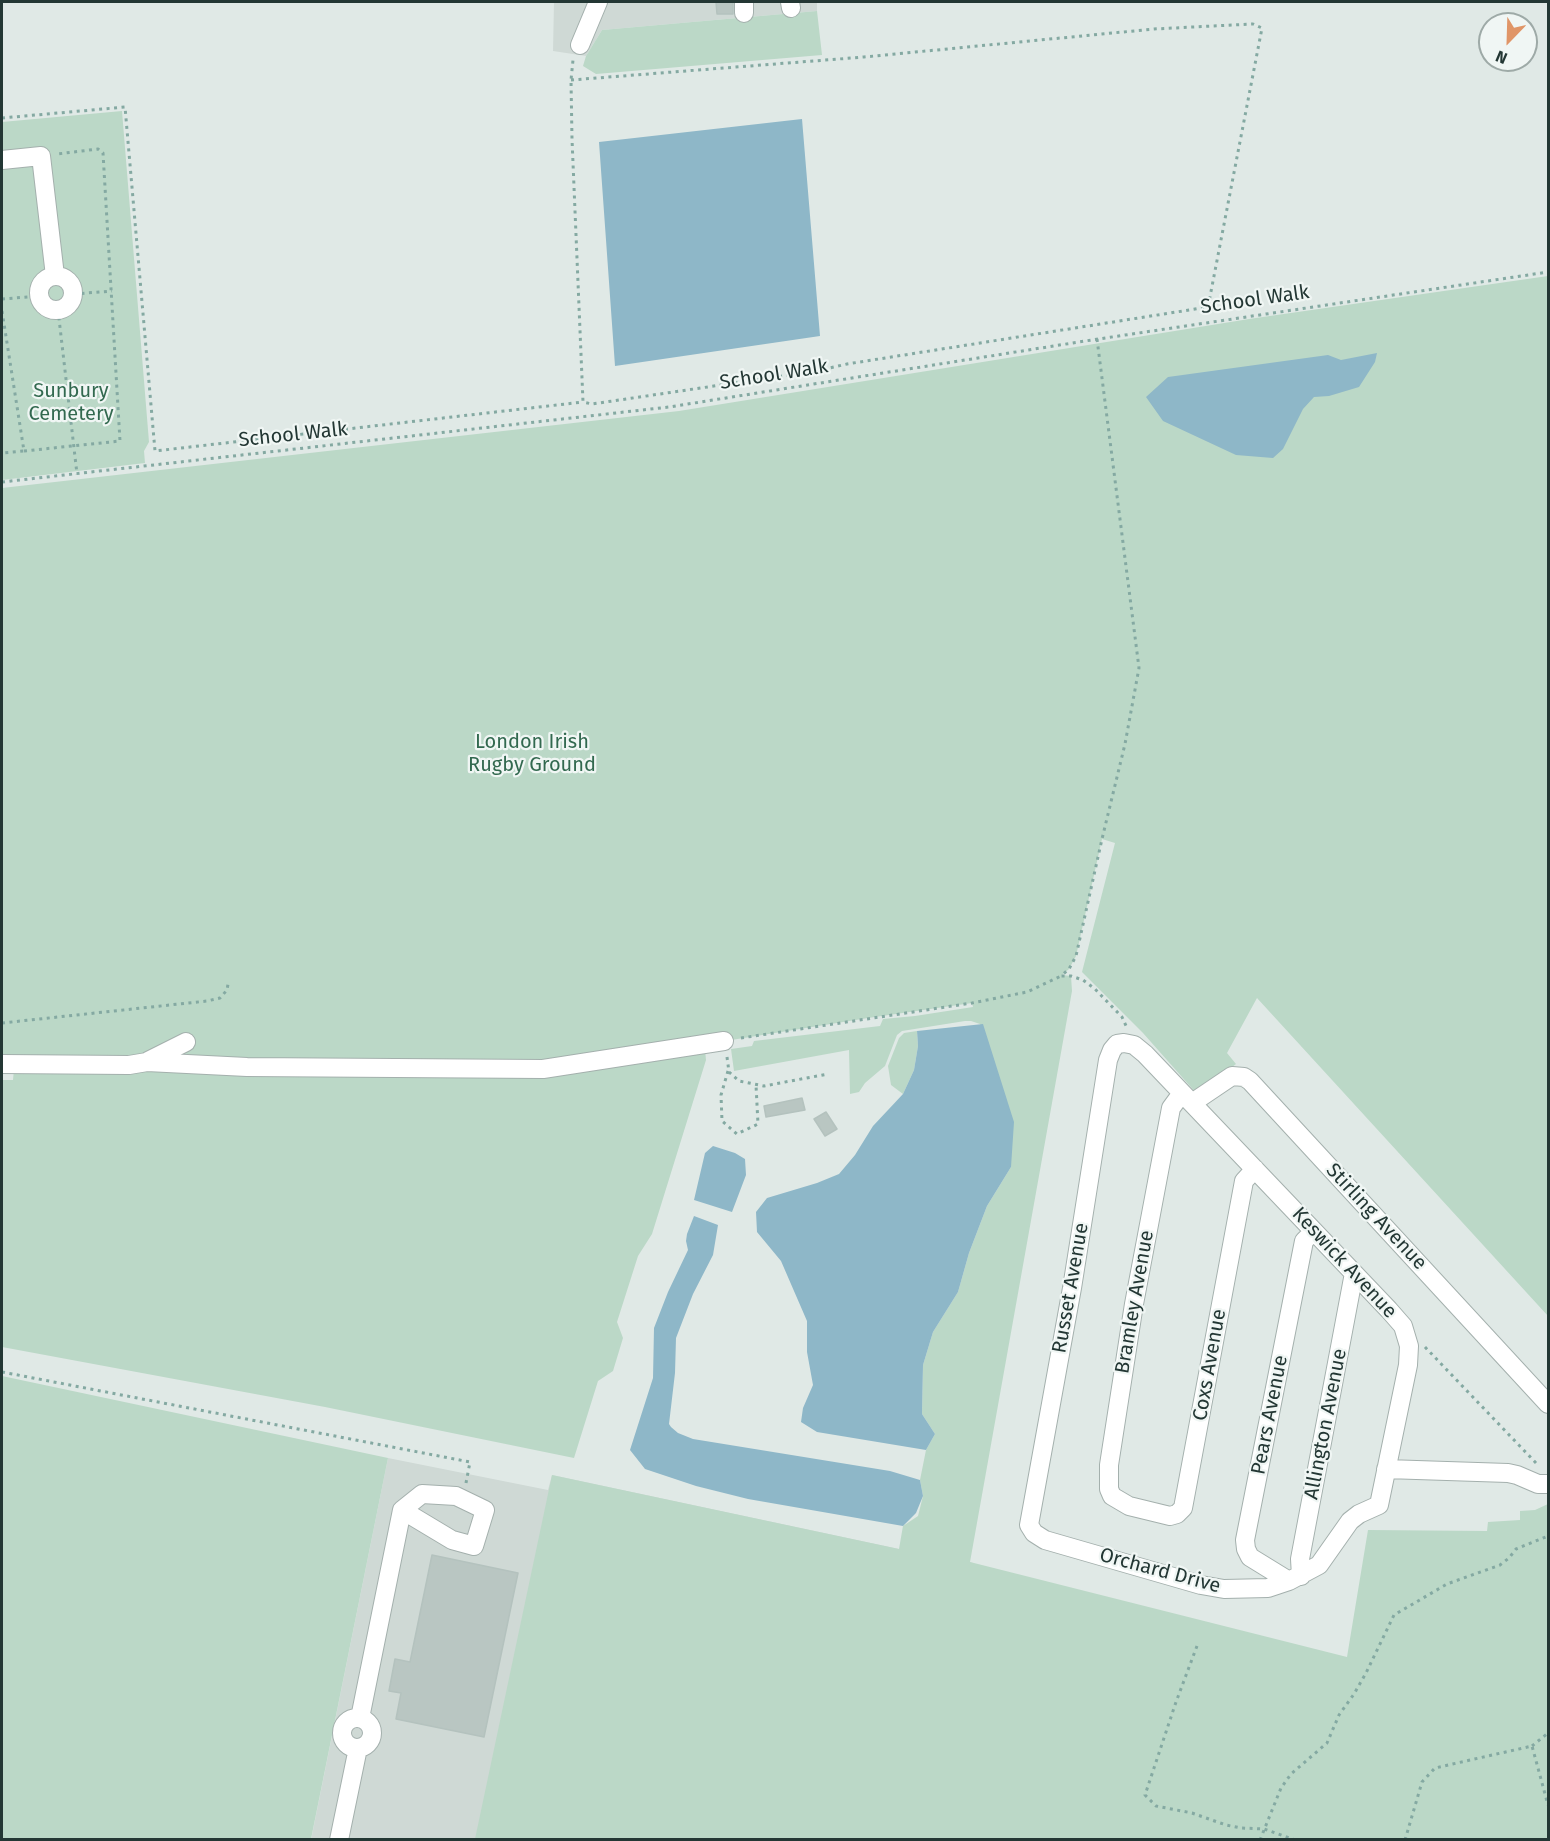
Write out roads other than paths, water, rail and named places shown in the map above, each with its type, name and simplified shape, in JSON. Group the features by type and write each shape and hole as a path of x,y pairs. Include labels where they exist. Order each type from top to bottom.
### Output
{"lane":[{"path":"580,45 598,2"},
{"path":"2,160 41,156 55,276"},
{"path":"55,276 63,278 70,284 74,294 72,301 66,307 58,310 49,309 42,303 39,296 41,285 46,279 55,276"},
{"name":"Keswick Avenue","path":"1123,1038 1124,1043 1134,1045 1145,1054 1403,1326 1409,1346 1408,1365 1379,1505 1350,1521 1319,1565 1295,1579"},
{"name":"Russet Avenue","path":"1034,1533 1029,1525 1030,1514 1072,1288 1108,1060 1112,1050 1123,1038"},
{"path":"2,1064 129,1065 147,1062 247,1067 543,1069 724,1041"},
{"path":"147,1062 186,1042"},
{"name":"Stirling Avenue","path":"1187,1098 1232,1076 1244,1077 1250,1081 1548,1404"},
{"name":"Bramley Avenue","path":"1129,1506 1112,1496 1109,1489 1109,1465 1134,1304 1168,1119 1171,1108 1187,1098"},
{"name":"Coxs Avenue","path":"1129,1506 1170,1516 1177,1514 1183,1508 1244,1181 1255,1169"},
{"name":"Pears Avenue","path":"1295,1579 1250,1557 1245,1540 1304,1240 1314,1231"},
{"name":"Allington Avenue","path":"1295,1579 1354,1273"},
{"path":"1386,1469 1508,1473 1538,1484 1544,1476"},
{"path":"339,1839 358,1748 367,1744 372,1736 371,1726 360,1718 402,1510 422,1494 456,1496 484,1510 474,1546 452,1540 402,1510"},
{"name":"Orchard Drive","path":"1034,1533 1045,1540 1224,1589 1268,1588 1295,1579"}],"water":[{"path":"802,119 820,336 615,366 599,142"},
{"path":"1377,353 1375,362 1359,387 1329,396 1314,397 1303,409 1283,449 1273,458 1236,455 1163,421 1146,397 1168,377 1328,355 1341,360"},
{"path":"983,1024 1014,1122 1011,1167 987,1206 969,1253 958,1292 933,1332 923,1365 922,1414 935,1434 926,1450 817,1432 801,1422 803,1408 813,1385 807,1352 807,1321 781,1261 757,1232 756,1212 767,1198 839,1174 855,1155 873,1126 903,1094 914,1070 918,1046 917,1031"},
{"path":"713,1146 745,1159 746,1175 732,1212 694,1200 705,1153"},
{"path":"694,1216 718,1225 713,1255 693,1294 676,1338 675,1373 669,1424 671,1427 678,1433 693,1439 890,1471 920,1480 923,1496 916,1513 903,1526 748,1499 696,1486 645,1469 630,1450 653,1378 654,1328 688,1250 687,1234"}],"park label":[{"name":"Sunbury Cemetery","path":"71,402"},
{"name":"London Irish Rugby Ground","path":"532,754"}]}
